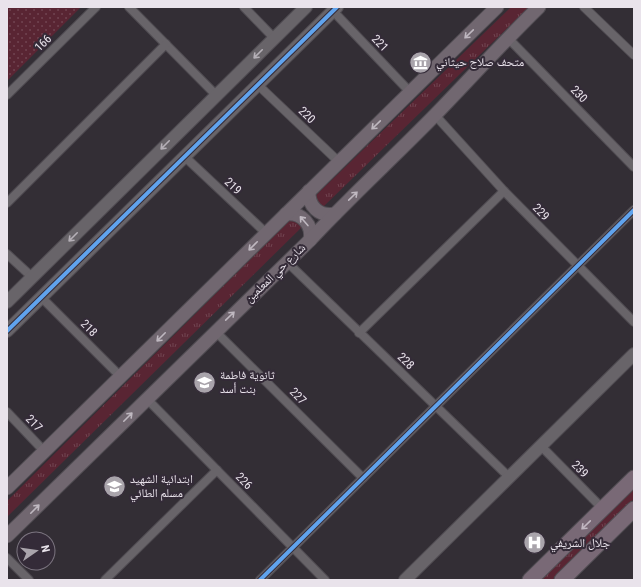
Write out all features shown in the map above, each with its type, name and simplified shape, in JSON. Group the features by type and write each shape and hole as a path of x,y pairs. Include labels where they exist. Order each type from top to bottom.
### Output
{"highway":[{"path":"530,580 634,478"},
{"path":"562,580 634,509"}],"main road":[{"path":"7,488 497,7"},
{"name":"شارع حي المعلمين","path":"7,536 286,261 310,240 435,115 539,7"},
{"path":"309,191 311,204 317,211 326,214 335,214"},
{"path":"286,214 299,215 305,220 310,232 310,240"}],"street":[{"name":"166","path":"7,95 96,7"},
{"path":"130,7 216,95"},
{"path":"244,7 274,38"},
{"path":"7,302 306,7"},
{"path":"584,7 634,55"},
{"path":"7,330 335,9"},
{"name":"221","path":"335,9 410,92"},
{"name":"230","path":"508,38 634,167"},
{"path":"7,203 166,44"},
{"name":"220","path":"258,84 339,162"},
{"name":"229","path":"435,115 504,191 634,322"},
{"name":"219","path":"184,156 266,233"},
{"path":"360,332 504,191"},
{"path":"260,580 634,210"},
{"path":"7,254 32,277"},
{"name":"228","path":"286,261 509,477"},
{"name":"218","path":"41,297 120,376"},
{"name":"227","path":"215,331 363,478"},
{"path":"405,580 634,354"},
{"name":"226","path":"147,399 325,580"},
{"name":"217","path":"7,412 44,451"},
{"name":"239","path":"540,446 603,509"},
{"path":"105,580 217,470"},
{"path":"7,558 29,580"}],"green space":[{"path":"7,7 81,7 7,81"},
{"path":"511,7 529,7 322,208 312,199"},
{"path":"294,216 303,226 7,517 7,501"},
{"path":"634,486 634,499 552,580 538,580"}],"cycle path":[{"path":"7,331 337,7"},
{"path":"260,580 634,210"}],"place":[{"name":"متحف صلاح حيثاني","path":"421,62"},
{"name":"ثانوية فاطمة بنت أسد","path":"205,382"},
{"name":"ابتدائية الشهيد مسلم الطائي","path":"114,486"},
{"name":"جلال الشريفي","path":"534,543"}]}
